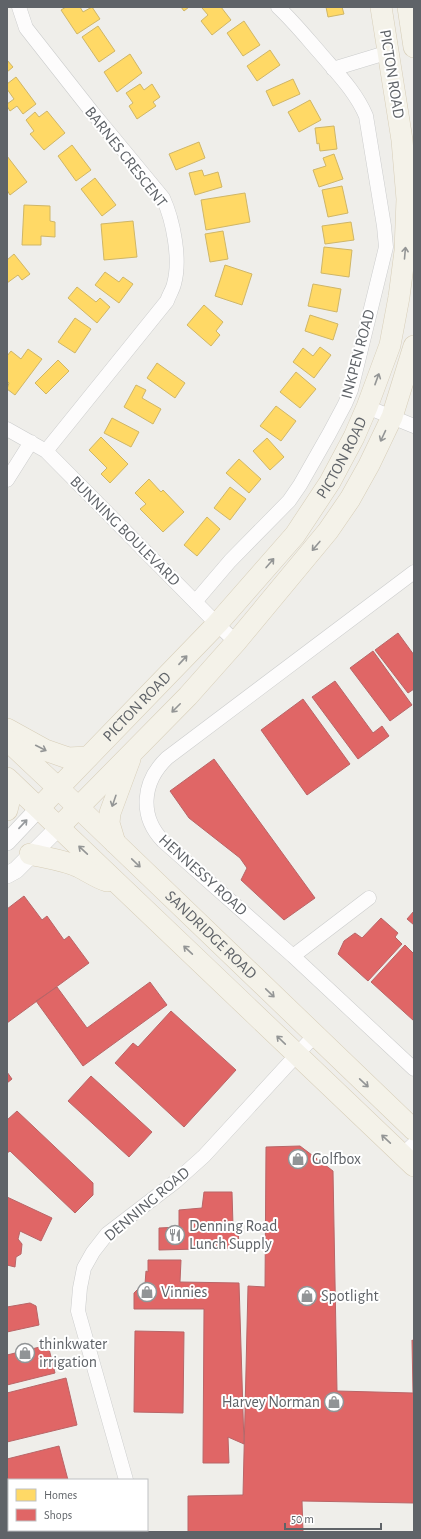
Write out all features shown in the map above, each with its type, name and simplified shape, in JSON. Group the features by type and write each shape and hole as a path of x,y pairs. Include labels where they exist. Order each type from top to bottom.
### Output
{"main road":[{"name":"PICTON ROAD","path":"39,808 217,624 295,535 330,482 354,437 367,407 390,345 399,297 405,251 407,199 402,140 381,7"},
{"name":"PICTON ROAD","path":"408,7 414,47"},
{"name":"PICTON ROAD","path":"59,826 188,696 236,642 328,531 350,499 369,465 392,417 414,346"},
{"path":"7,729 45,750 68,758 88,757"},
{"name":"SANDRIDGE ROAD","path":"7,740 116,843 314,1036 414,1130"},
{"path":"116,843 109,823 110,813 133,751"},
{"path":"7,810 10,798 9,780"},
{"name":"SANDRIDGE ROAD","path":"9,780 59,826 297,1055 410,1155"},
{"path":"30,854 78,867 96,878 121,886"}],"street":[{"name":"BARNES CRESCENT","path":"19,7 26,28 162,198 169,212 174,231 177,269 174,284 167,301 46,451"},
{"name":"INKPEN ROAD","path":"195,602 230,561 289,501 300,485 329,434 351,390 386,247 386,236 366,116 361,104 289,17 278,7"},
{"path":"333,69 389,52"},
{"path":"367,407 414,426"},
{"name":"BUNNING BOULEVARD","path":"7,429 46,451 236,642"},
{"path":"7,480 31,442"},
{"name":"HENNESSY ROAD","path":"414,572 167,758 160,764 150,780 147,799 149,820 158,835 293,956 414,1069"},
{"path":"7,842 39,808"},
{"path":"7,875 16,870 59,826"},
{"path":"293,956 369,898"},
{"name":"DENNING ROAD","path":"126,1479 78,1311 84,1268 93,1252 107,1234 175,1182 204,1156 314,1036"}],"building: Homes":[{"path":"66,7 80,7 83,12 92,7 100,19 77,34 61,10"},
{"path":"181,7 189,7 184,11"},
{"path":"221,7 231,20 212,35 201,21 208,15 202,8"},
{"path":"326,7 342,7 344,14 328,17"},
{"path":"244,21 260,45 243,56 227,33"},
{"path":"98,26 115,51 99,62 82,37"},
{"path":"270,50 280,65 257,81 247,66"},
{"path":"130,54 142,73 117,92 104,72"},
{"path":"7,60 13,67 7,72"},
{"path":"16,77 36,104 23,114 17,106 10,111 7,106 7,104 14,99 7,89 7,84"},
{"path":"293,79 300,94 273,106 266,91"},
{"path":"140,84 144,90 152,84 160,97 153,102 156,106 137,119 129,106 133,103 126,93"},
{"path":"310,100 321,120 299,132 288,112"},
{"path":"47,111 65,133 44,150 30,134 34,131 26,120 35,112 39,117"},
{"path":"334,126 337,149 320,151 319,143 317,144 315,128"},
{"path":"199,142 205,158 176,170 169,154"},
{"path":"72,145 91,170 76,181 58,156"},
{"path":"334,154 343,179 319,187 313,170 326,166 323,158"},
{"path":"7,156 27,182 10,195 7,190"},
{"path":"202,170 204,176 218,172 222,187 195,195 189,173"},
{"path":"95,178 116,205 102,216 81,189"},
{"path":"342,186 348,213 328,217 322,190"},
{"path":"245,193 250,222 206,230 201,200"},
{"path":"24,205 50,206 50,221 55,222 55,237 41,236 41,245 22,245"},
{"path":"133,221 137,257 104,260 101,224"},
{"path":"351,222 354,240 325,244 322,226"},
{"path":"223,231 228,259 210,262 205,234"},
{"path":"324,247 352,250 349,277 321,273"},
{"path":"14,254 30,274 22,280 18,275 7,283 7,260"},
{"path":"225,265 252,274 242,305 215,296"},
{"path":"105,272 119,282 123,277 133,284 119,303 95,285"},
{"path":"313,284 341,289 337,312 308,306"},
{"path":"77,287 96,302 100,298 110,307 97,323 68,298"},
{"path":"204,305 223,322 216,331 220,335 211,346 187,325"},
{"path":"310,315 338,324 333,340 305,331"},
{"path":"75,318 91,329 75,353 58,342"},
{"path":"320,347 331,355 314,378 293,362 303,348 313,356"},
{"path":"28,349 42,359 15,395 7,389 9,383 7,381 7,356 11,351 21,359"},
{"path":"58,360 69,371 46,394 35,383"},
{"path":"157,363 185,383 175,398 147,378"},
{"path":"296,372 316,389 300,408 280,392"},
{"path":"136,385 146,390 142,398 161,409 153,424 124,407"},
{"path":"276,406 296,421 281,441 260,426"},
{"path":"112,418 139,432 131,447 104,433"},
{"path":"101,437 128,464 110,483 101,474 107,468 89,450"},
{"path":"267,438 284,457 270,470 253,451"},
{"path":"239,459 261,479 249,493 226,473"},
{"path":"149,479 161,492 163,490 184,512 163,532 140,509 146,504 135,493"},
{"path":"230,487 246,499 230,520 214,508"},
{"path":"207,517 220,529 197,556 184,545"}],"building: Shops":[{"path":"398,633 414,655 414,689 408,693 375,650"},
{"path":"373,651 412,705 390,721 350,668"},
{"path":"335,681 373,733 382,726 389,736 358,759 312,697"},
{"path":"303,699 350,764 307,795 261,730"},
{"path":"214,759 315,898 284,920 241,880 247,868 240,858 189,818 170,791"},
{"path":"24,896 42,920 47,916 64,940 69,936 89,963 7,1023 7,909"},
{"path":"414,911 414,925 407,919"},
{"path":"381,918 398,933 395,937 402,944 368,981 338,954 344,941 355,933 362,938"},
{"path":"405,945 414,954 414,1021 371,982"},
{"path":"150,982 167,1005 83,1066 36,1001 57,987 87,1028"},
{"path":"171,1011 236,1070 184,1127 115,1063 133,1043 138,1047"},
{"path":"7,1072 12,1079 7,1083"},
{"path":"91,1076 152,1132 129,1157 68,1101"},
{"path":"17,1111 93,1183 93,1195 75,1213 10,1151 7,1153 7,1120"},
{"path":"300,1146 333,1171 337,1391 413,1393 412,1340 414,1341 414,1503 302,1501 303,1532 188,1532 188,1496 243,1495 248,1286 265,1287 266,1147"},
{"path":"204,1192 232,1192 233,1226 238,1226 239,1248 159,1250 159,1228 179,1227 179,1210 202,1208"},
{"path":"7,1197 52,1218 41,1241 20,1231 18,1239 22,1244 21,1254 16,1257 15,1267 7,1265"},
{"path":"148,1260 181,1260 180,1282 239,1283 244,1444 228,1437 229,1463 203,1463 204,1309 134,1309 134,1293 143,1284 145,1284 146,1271 148,1272"},
{"path":"30,1303 36,1306 39,1325 7,1332 7,1307"},
{"path":"135,1331 184,1332 183,1413 134,1412"},
{"path":"48,1345 55,1373 7,1385 7,1355"},
{"path":"66,1378 77,1425 7,1442 7,1393"},
{"path":"59,1446 68,1479 8,1479 7,1498 7,1459"},
{"path":"7,1498 8,1498 7,1531"}],"place":[{"name":"Golfbox","path":"298,1159"},
{"name":"Denning Road Lunch Supply","path":"175,1235"},
{"name":"Vinnies","path":"147,1292"},
{"name":"Spotlight","path":"307,1296"},
{"name":"thinkwater irrigation","path":"25,1353"},
{"name":"Harvey Norman","path":"334,1402"}]}
